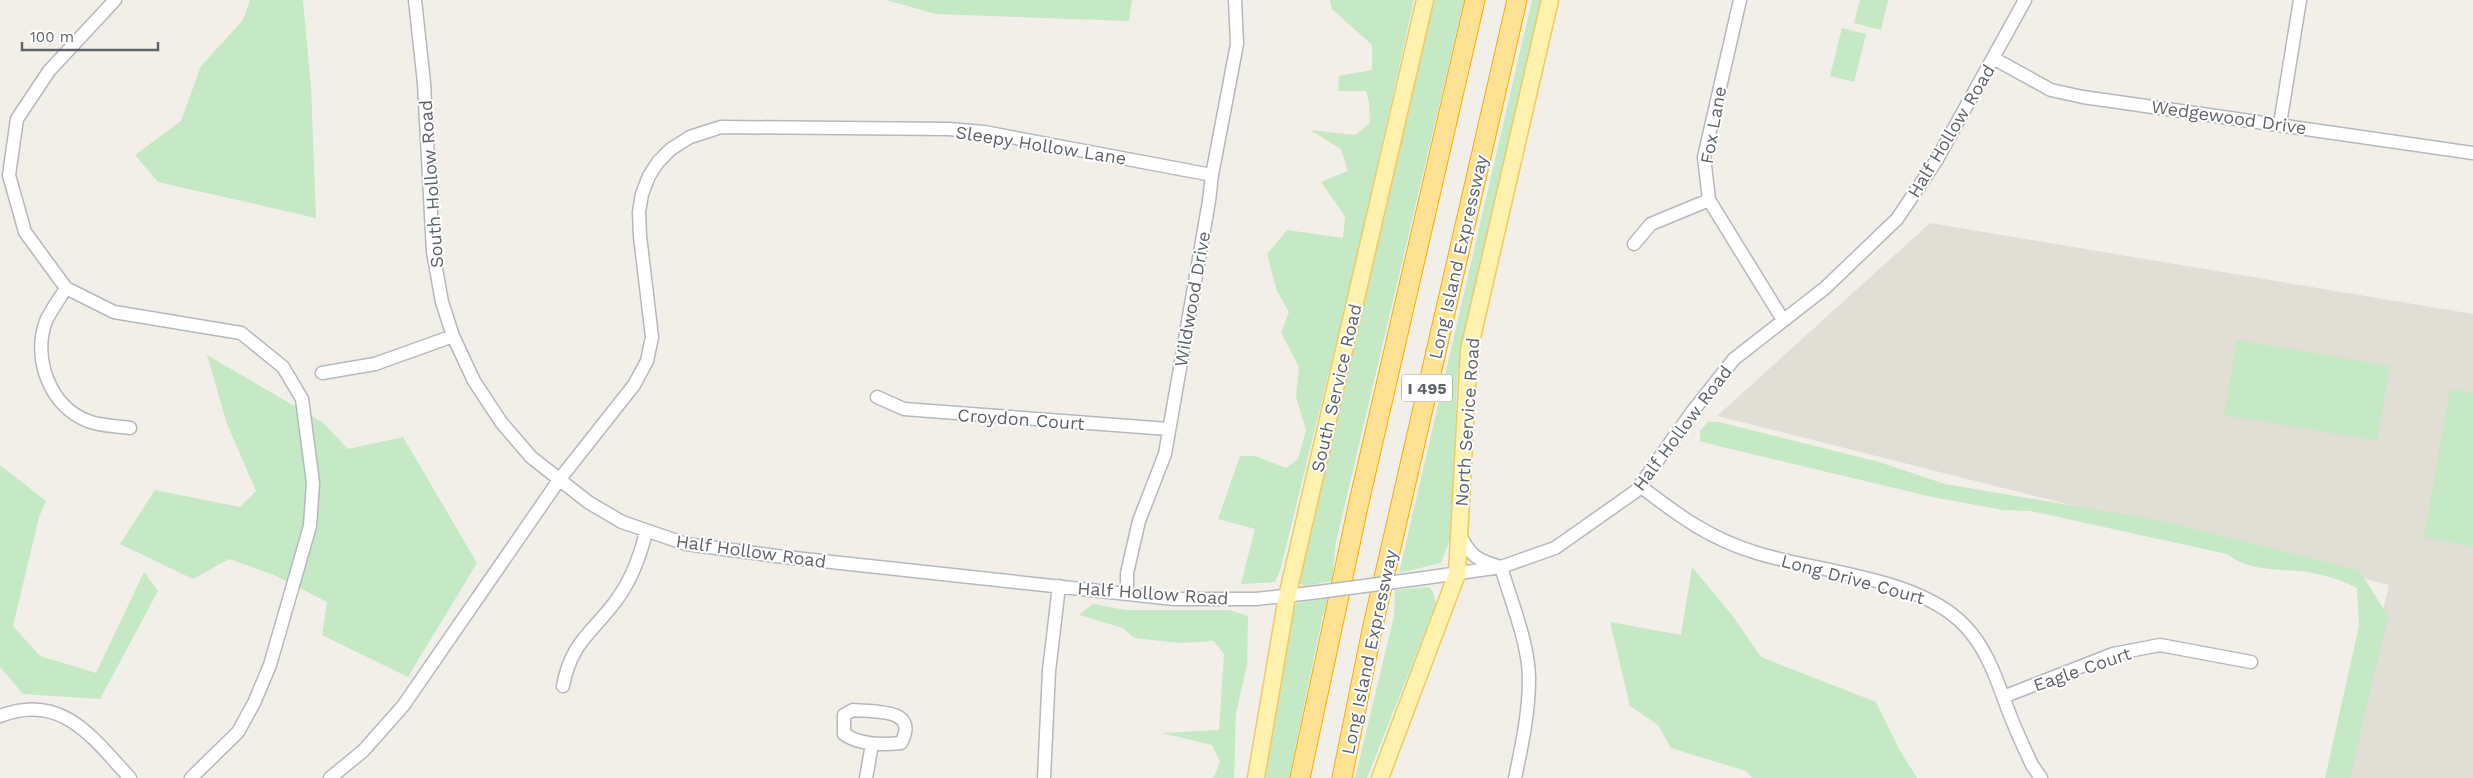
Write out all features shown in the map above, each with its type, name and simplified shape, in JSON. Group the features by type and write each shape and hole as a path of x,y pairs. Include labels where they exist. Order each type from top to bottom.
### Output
{"highway":[{"name":"I 495","path":"1300,778 1354,520 1475,0"},
{"name":"Long Island Expressway","path":"1342,778 1374,621 1517,0"}],"main road":[{"name":"South Service Road","path":"1256,778 1287,597 1425,0"},
{"name":"North Service Road","path":"1380,778 1457,574 1468,350 1550,0"}],"street":[{"path":"115,0 48,71 18,119 9,175 25,232 66,288 114,312 241,333 283,367 302,399 313,483 310,526 273,658 254,703 238,732 191,778"},
{"name":"Wildwood Drive","path":"1127,593 1126,572 1139,521 1164,454 1212,175 1237,44 1235,0"},
{"name":"Fox Lane","path":"1740,0 1704,157 1709,200 1783,320"},
{"name":"Half Hollow Road","path":"559,480 588,502 622,522 646,532 686,544 865,567 1174,599 1256,600 1287,597 1501,567 1555,548 1636,491 1692,412 1734,359 1826,288 1897,220 1936,161 2025,0"},
{"path":"2280,124 2300,0"},
{"name":"South Hollow Road","path":"419,1 428,127 433,252 442,302 453,336 474,380 501,422 531,457 559,480"},
{"name":"Wedgewood Drive","path":"1994,58 2051,90 2083,97 2473,153"},
{"name":"Sleepy Hollow Lane","path":"559,480 634,385 647,361 652,337 639,212 649,176 658,162 671,149 690,137 721,127 949,129 984,132 1212,175"},
{"path":"1634,244 1650,224 1709,200"},
{"path":"66,288 46,321 41,353 47,383 65,405 88,421 130,428"},
{"path":"322,373 375,364 400,357 453,336"},
{"name":"Croydon Court","path":"877,397 904,409 1168,429"},
{"path":"330,778 362,751 403,706 559,480"},
{"name":"Long Drive Court","path":"1640,486 1682,519 1722,541 1758,553 1884,584 1937,602 1965,625 1989,660 2032,765 2041,778"},
{"path":"563,686 567,665 576,647 616,601 630,578 639,558 646,532"},
{"path":"1459,534 1474,557 1501,567 1523,642 1529,677 1527,708 1515,778"},
{"path":"1044,778 1049,671 1059,586"},
{"name":"Eagle Court","path":"2004,697 2113,654 2160,645 2251,662"},
{"path":"0,716 16,710 42,710 67,717 84,730 130,778"},
{"path":"853,710 894,714 902,718 906,725 906,734 901,743 872,744 852,740 844,734 844,716 853,710"},
{"path":"866,778 872,744"}],"shaded area":[{"path":"1930,223 2473,314 2473,778 2344,778 2389,585 1717,416"}],"green space":[{"path":"250,0 303,0 311,87 316,218 158,182 135,155 181,121 201,66 243,20"},
{"path":"886,0 1132,0 1129,21 936,14"},
{"path":"1330,0 1414,0 1352,278 1280,571 1275,582 1241,584 1255,529 1218,519 1240,456 1255,456 1286,468 1298,459 1306,430 1296,397 1299,367 1281,333 1289,312 1277,291 1267,254 1287,230 1343,238 1345,216 1321,182 1348,171 1341,149 1310,130 1355,135 1370,123 1366,91 1338,91 1339,76 1372,70 1372,45 1332,9"},
{"path":"1433,0 1464,0 1336,542 1332,581 1305,586 1300,584 1299,576 1341,404"},
{"path":"1532,0 1543,0 1462,342 1457,380 1452,534 1441,563 1399,573"},
{"path":"1860,0 1888,0 1881,30 1854,23"},
{"path":"1842,28 1866,34 1854,82 1830,76"},
{"path":"2237,340 2390,366 2377,441 2224,415"},
{"path":"207,355 322,422 348,449 403,437 477,563 408,677 322,635 327,602 274,575 229,559 193,579 120,544 155,490 240,507 256,491 227,424"},
{"path":"2450,389 2473,393 2473,546 2424,538"},
{"path":"1708,422 1719,422 1879,462 1945,484 2162,521 2359,570 2388,616 2350,778 2325,778 2359,626 2357,588 2319,574 2247,565 2227,554 2031,511 2003,510 1932,497 1714,445 1700,441 1700,431"},
{"path":"0,465 46,501 39,517 13,626 40,656 96,673 144,572 158,591 100,699 23,694 0,667"},
{"path":"1692,567 1732,615 1761,657 1876,702 1899,749 1917,778 1752,778 1746,771 1671,748 1658,725 1630,706 1610,622 1681,635"},
{"path":"1429,587 1433,592 1436,604 1367,778 1355,778 1394,616 1395,590"},
{"path":"1329,598 1323,614 1289,778 1261,778 1291,611 1297,603"},
{"path":"1093,604 1126,610 1229,610 1248,616 1247,665 1236,713 1234,778 1210,778 1214,777 1220,762 1212,745 1162,733 1219,730 1224,654 1214,641 1180,643 1134,638 1123,628 1079,615"}]}
